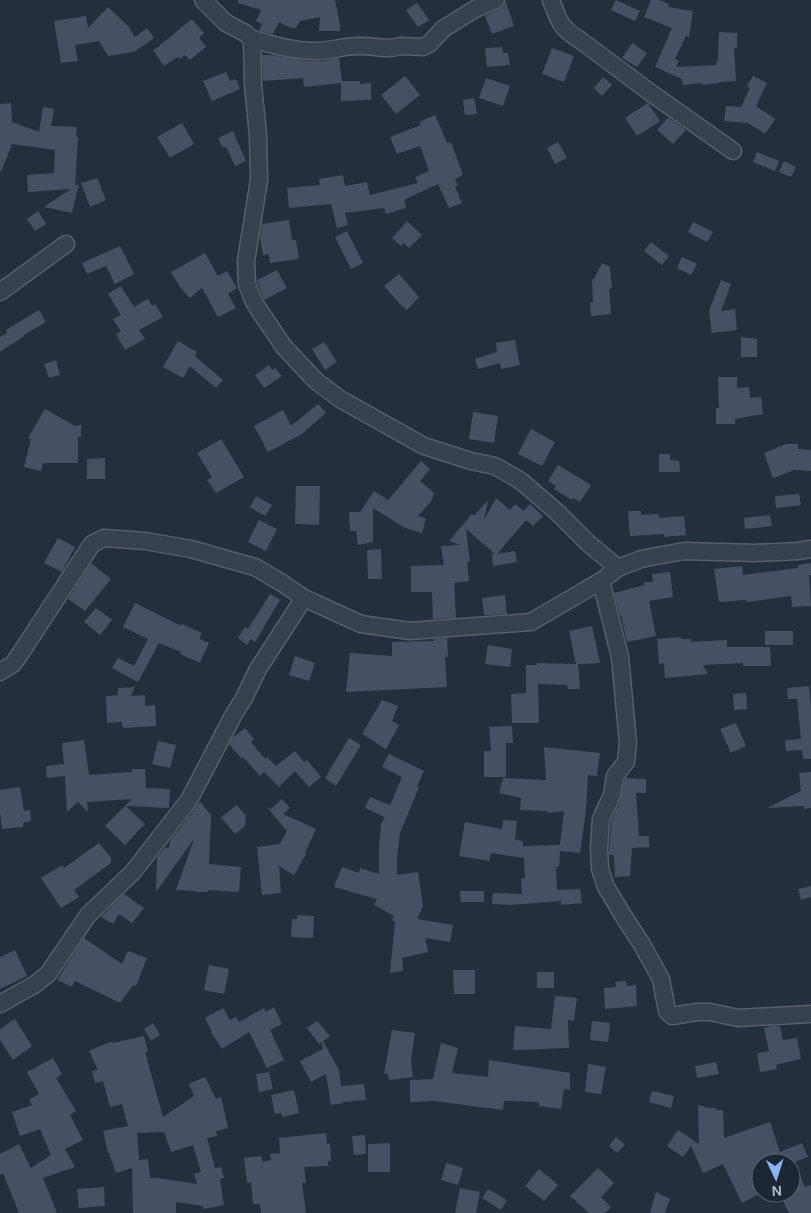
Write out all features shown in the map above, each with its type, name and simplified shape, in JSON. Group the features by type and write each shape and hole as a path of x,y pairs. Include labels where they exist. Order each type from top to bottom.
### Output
{"street":[{"path":"203,0 226,23 250,36 252,39 288,49 317,51 359,46 382,48 397,48 400,46 423,47 429,44 443,30 474,9 496,0"},
{"path":"552,0 561,25 570,34 733,151"},
{"path":"252,39 259,180 246,261 247,284 254,302 270,327 284,347 316,381 340,399 424,446 471,461 495,466 521,481 618,568"},
{"path":"0,292 66,244"},
{"path":"0,672 13,664 92,544 104,538 145,541 191,549 255,567 304,598 362,624 410,631 530,622 601,581 618,568 641,559 684,551 755,553 811,549"},
{"path":"601,581 620,657 628,743 626,762 615,776 612,795 602,819 599,848 600,870 606,887 661,979 667,1011 672,1016 697,1012 710,1012 738,1018 811,1014"},
{"path":"0,1004 34,985 48,974 88,915 133,872 189,800 258,669 304,598"}],"building":[{"path":"238,0 335,0 340,31 319,31 320,17 300,21 296,28 291,28 279,22 273,34 259,31 262,24 256,21 261,10 238,3"},
{"path":"616,0 640,11 635,21 611,10"},
{"path":"651,0 659,0 669,4 668,7 693,11 689,37 686,36 675,59 679,61 676,67 717,65 719,32 737,33 737,48 734,48 736,81 683,85 682,79 655,67 672,28 644,17"},
{"path":"506,2 514,26 492,34 485,16 500,9"},
{"path":"417,3 429,20 418,27 406,10"},
{"path":"108,7 128,26 135,37 147,28 154,38 134,52 108,56 99,41 75,45 78,61 61,63 54,21 86,16 88,28"},
{"path":"192,19 204,33 199,38 206,47 190,60 185,55 164,66 153,50"},
{"path":"632,43 647,53 637,67 622,58"},
{"path":"502,47 503,53 508,53 510,65 487,67 485,48"},
{"path":"552,48 574,56 564,82 542,74"},
{"path":"262,55 307,61 339,58 342,81 360,81 360,84 371,83 371,100 341,101 341,83 304,87 303,78 263,81"},
{"path":"226,72 230,81 236,79 240,89 212,101 203,81"},
{"path":"405,76 420,95 396,114 381,95"},
{"path":"753,76 767,83 756,106 775,119 765,134 748,123 724,121 726,106 741,107 750,88 747,86"},
{"path":"603,77 612,85 602,96 594,88"},
{"path":"486,78 510,86 503,106 479,98"},
{"path":"474,98 477,114 465,115 463,100"},
{"path":"11,103 12,122 39,132 43,107 54,109 51,126 77,127 75,186 79,184 72,213 44,207 71,189 28,192 27,175 54,173 55,150 12,144 0,171 0,104"},
{"path":"648,103 660,121 637,136 625,118"},
{"path":"435,115 447,143 451,142 463,175 455,179 458,186 455,187 462,203 449,208 438,184 404,200 406,208 386,214 384,208 345,213 348,225 337,228 331,204 289,208 287,188 320,185 319,179 343,175 345,186 367,182 370,195 418,183 415,177 429,171 420,146 397,154 390,137 421,125 419,122"},
{"path":"668,118 686,130 673,144 657,130"},
{"path":"182,123 194,144 170,158 157,137"},
{"path":"233,131 246,161 235,166 226,147 223,148 218,138"},
{"path":"558,142 567,158 555,164 547,148"},
{"path":"757,152 779,161 775,171 753,162"},
{"path":"784,161 796,167 791,177 779,172"},
{"path":"97,178 106,200 90,207 81,183"},
{"path":"38,211 46,224 35,231 27,219"},
{"path":"289,220 292,240 296,240 299,259 270,263 269,254 263,255 260,238 262,224"},
{"path":"407,221 422,235 409,248 404,243 401,246 392,238"},
{"path":"693,222 713,232 707,242 688,232"},
{"path":"347,231 363,263 351,269 335,237"},
{"path":"651,242 669,256 662,265 644,251"},
{"path":"120,246 134,274 115,284 106,266 87,274 82,263"},
{"path":"205,253 218,276 227,271 237,288 228,294 236,308 218,317 202,288 190,298 180,287 171,272"},
{"path":"682,257 697,264 691,275 677,268"},
{"path":"602,263 610,267 612,288 609,289 611,314 591,316 590,302 593,302 592,279 594,279"},
{"path":"277,270 287,288 264,300 257,280"},
{"path":"399,274 419,297 407,310 384,286"},
{"path":"721,280 731,284 721,311 735,309 737,330 712,333 712,335 709,311"},
{"path":"121,286 134,307 148,299 152,306 155,304 163,317 139,330 145,339 125,350 116,334 121,331 113,319 121,315 108,294"},
{"path":"39,310 46,322 0,352 0,337 7,333 6,330"},
{"path":"741,337 757,339 757,357 741,357"},
{"path":"515,340 520,365 501,369 500,363 478,369 475,359 497,352 496,343"},
{"path":"178,341 197,352 195,356 223,380 216,388 190,366 183,378 163,367"},
{"path":"324,342 337,362 325,370 312,349"},
{"path":"56,360 60,375 49,378 44,364"},
{"path":"269,365 272,370 275,368 282,376 264,388 255,375"},
{"path":"718,377 737,377 737,388 749,387 750,398 761,397 763,414 735,419 735,424 716,424 716,408 719,408"},
{"path":"318,404 326,413 302,434 268,452 254,426 283,410 291,426"},
{"path":"45,409 75,426 81,425 81,437 78,437 78,463 43,463 41,471 24,467 31,439 28,438"},
{"path":"473,412 498,416 494,443 469,439"},
{"path":"531,429 555,442 542,466 518,454"},
{"path":"221,439 244,477 216,493 207,480 212,477 197,453"},
{"path":"786,444 798,444 798,449 811,450 811,471 794,470 773,478 764,453"},
{"path":"659,454 670,454 670,460 679,461 680,472 659,472"},
{"path":"105,458 105,479 87,479 87,459"},
{"path":"421,461 430,469 420,481 434,493 432,500 418,516 426,518 422,533 405,528 373,508 373,542 358,545 356,531 350,531 349,512 360,512 374,491 388,500"},
{"path":"558,465 591,485 580,502 573,498 572,500 554,489 556,486 548,481"},
{"path":"296,486 320,486 319,525 295,524"},
{"path":"799,494 801,505 776,508 775,496"},
{"path":"256,496 272,505 265,516 250,507"},
{"path":"496,498 510,510 515,504 524,511 530,504 543,516 533,526 526,520 497,554 515,551 517,562 493,566 492,554 495,554 466,529 470,562 467,562 469,581 454,583 456,618 433,619 432,592 411,592 411,566 444,565 441,546 460,545 449,541 472,514 474,516 488,500 484,520"},
{"path":"628,511 641,511 641,515 658,514 659,518 684,516 686,535 664,537 664,534 630,536"},
{"path":"770,515 772,526 745,529 744,518"},
{"path":"259,520 277,529 266,551 248,542"},
{"path":"58,538 75,547 62,572 44,563"},
{"path":"381,549 382,579 368,579 367,550"},
{"path":"91,563 111,579 85,611 68,599"},
{"path":"811,563 811,575 809,575 811,606 792,607 791,596 747,602 746,600 719,602 714,569 742,566 743,575 798,568 798,565"},
{"path":"670,572 673,597 649,601 656,636 627,642 614,593 644,585 644,582 653,582 652,574"},
{"path":"270,594 280,600 255,642 251,639 247,645 238,638 245,627 248,629"},
{"path":"505,595 507,614 484,615 482,598"},
{"path":"135,603 181,626 182,624 202,633 199,639 209,643 200,663 180,654 181,652 159,643 138,682 112,668 118,658 134,666 148,639 123,627"},
{"path":"96,608 112,620 100,635 84,622"},
{"path":"592,626 600,663 578,664 580,689 568,689 567,685 538,684 539,723 512,723 511,694 526,693 526,665 537,665 537,663 576,664 569,631"},
{"path":"765,631 793,631 793,645 765,645"},
{"path":"681,637 681,639 691,639 691,642 727,640 727,647 770,647 771,666 743,666 743,663 703,665 708,674 665,678 664,663 659,664 657,639"},
{"path":"447,638 448,657 445,657 447,687 346,692 350,653 392,656 392,642 434,641 434,639"},
{"path":"488,645 512,649 510,667 485,664"},
{"path":"295,656 315,663 309,681 289,675"},
{"path":"809,686 811,759 803,759 802,750 786,751 785,740 801,739 797,699 788,699 787,688"},
{"path":"135,687 131,696 145,695 145,706 155,705 156,726 123,728 122,722 107,723 106,696 118,695 118,688"},
{"path":"746,693 747,709 734,710 733,694"},
{"path":"382,700 398,706 392,721 399,725 386,749 362,734"},
{"path":"736,723 746,746 731,753 720,729"},
{"path":"512,726 513,743 506,743 506,777 484,777 484,751 491,751 489,727"},
{"path":"245,728 254,739 251,742 265,759 267,757 276,766 295,751 304,762 307,760 321,777 309,787 295,771 279,787 264,772 260,776 229,744 233,737"},
{"path":"349,738 361,745 336,786 325,778"},
{"path":"84,740 89,775 132,772 132,769 145,769 146,788 170,789 169,808 126,806 145,824 125,845 105,826 132,799 87,802 88,812 78,802 67,812 65,776 47,778 46,766 64,764 62,743"},
{"path":"158,741 176,745 170,768 152,764"},
{"path":"544,747 600,753 597,776 588,775 586,811 580,853 560,851 559,867 556,867 557,890 580,889 582,903 561,905 561,901 510,905 492,904 493,893 522,894 521,878 525,878 524,858 491,853 489,861 459,856 465,822 502,829 503,820 517,821 515,840 523,841 523,846 560,845 564,811 548,813 547,811 520,810 521,798 499,793 503,778 546,780"},
{"path":"389,754 424,771 400,833 397,875 418,872 423,906 417,919 453,925 450,942 425,938 428,952 402,958 403,971 390,973 395,922 392,921 394,916 374,905 377,899 334,887 342,867 359,873 360,868 379,874 381,824 385,817 365,808 370,797 390,805 402,777 382,767"},
{"path":"811,772 811,808 804,809 803,806 767,808 801,791 799,773"},
{"path":"626,778 646,779 646,793 636,793 639,836 649,836 649,847 632,848 630,876 615,877 614,855 609,855 611,822 621,799"},
{"path":"20,787 24,811 30,810 31,821 23,823 23,827 2,829 0,790"},
{"path":"282,799 290,808 283,814 316,829 306,854 294,875 279,866 281,893 262,895 257,847 280,844 287,831 267,807 271,809"},
{"path":"200,802 211,815 209,864 241,867 239,892 176,890 194,839 156,892 157,857 165,848 169,848 170,841"},
{"path":"237,805 246,816 245,826 235,834 221,817"},
{"path":"99,843 111,858 111,863 74,890 79,897 61,908 41,878 62,865 64,868"},
{"path":"811,886 811,897 801,900 798,889"},
{"path":"460,891 484,891 484,902 461,902"},
{"path":"124,894 144,908 132,923 119,914 113,924 101,917"},
{"path":"297,915 314,916 313,938 291,937 292,919 297,919"},
{"path":"84,938 122,964 128,951 147,958 136,986 133,985 120,1003 75,981 72,987 57,980"},
{"path":"15,950 27,976 0,989 0,957"},
{"path":"209,965 229,969 224,994 204,990"},
{"path":"453,970 475,970 475,994 454,994"},
{"path":"537,972 554,972 554,988 537,988"},
{"path":"626,981 627,986 636,985 637,1006 605,1009 604,988 616,987 615,982"},
{"path":"555,996 577,998 574,1021 568,1020 569,1048 513,1050 515,1026 551,1029"},
{"path":"274,1007 282,1024 270,1030 284,1060 267,1068 249,1032 222,1049 205,1018 223,1008 230,1020 236,1017 239,1022 264,1008 266,1012"},
{"path":"15,1019 32,1046 13,1060 0,1040 0,1029"},
{"path":"317,1021 330,1036 323,1041 339,1070 341,1086 364,1084 366,1100 331,1105 326,1074 311,1082 300,1061 323,1049 322,1042 319,1044 307,1028"},
{"path":"592,1021 610,1023 608,1042 590,1040"},
{"path":"153,1023 160,1035 151,1041 144,1029"},
{"path":"780,1026 783,1040 797,1038 801,1059 776,1065 777,1069 760,1072 757,1053 769,1051 764,1028"},
{"path":"392,1030 415,1033 411,1060 413,1077 389,1080 388,1074 384,1074"},
{"path":"144,1036 148,1052 145,1052 163,1117 194,1096 189,1084 205,1077 216,1099 221,1097 228,1128 216,1131 217,1136 207,1138 215,1168 221,1167 224,1178 220,1179 224,1205 203,1209 203,1206 176,1202 176,1213 133,1213 132,1168 116,1173 108,1153 103,1131 128,1126 122,1104 110,1107 103,1081 95,1083 92,1071 98,1070 89,1051 112,1041 113,1043","holes":["164,1132 171,1152 193,1145 201,1172 194,1174 197,1184 150,1178 148,1159 139,1160 137,1133"]},
{"path":"441,1043 458,1048 452,1073 488,1077 489,1060 570,1073 570,1090 564,1089 561,1109 539,1106 539,1102 504,1101 503,1110 434,1101 410,1102 410,1080 433,1079"},
{"path":"53,1058 62,1074 56,1078 76,1111 70,1115 83,1140 65,1149 75,1167 43,1178 57,1213 19,1213 3,1173 0,1175 0,1154 19,1144 31,1168 51,1155 40,1129 20,1136 12,1112 32,1105 29,1100 39,1094 27,1072"},
{"path":"716,1062 719,1074 697,1078 695,1066"},
{"path":"588,1064 606,1067 601,1094 585,1092"},
{"path":"269,1072 273,1089 259,1092 256,1074"},
{"path":"294,1090 299,1113 282,1117 281,1113 275,1114 271,1095"},
{"path":"652,1091 674,1096 671,1108 649,1102"},
{"path":"698,1105 723,1110 724,1138 770,1122 780,1152 802,1143 808,1157 801,1160 801,1153 751,1153 751,1198 742,1203 723,1164 703,1173 691,1146 683,1157 667,1146 678,1130 699,1144"},
{"path":"326,1133 327,1144 330,1143 331,1161 328,1161 328,1166 304,1167 306,1183 302,1183 306,1213 261,1213 260,1204 253,1204 251,1182 247,1183 244,1158 261,1156 263,1162 271,1160 270,1154 280,1153 279,1138"},
{"path":"365,1135 366,1154 354,1155 352,1136"},
{"path":"616,1137 625,1145 617,1153 609,1146"},
{"path":"390,1143 390,1172 368,1172 368,1144"},
{"path":"446,1163 463,1168 458,1185 441,1180"},
{"path":"598,1168 614,1183 601,1197 611,1207 605,1213 589,1213 570,1196"},
{"path":"539,1169 558,1185 544,1201 525,1186"},
{"path":"801,1178 805,1187 811,1185 811,1213 789,1213 784,1203 801,1203"},
{"path":"104,1187 105,1206 79,1208 77,1189"},
{"path":"460,1188 480,1192 476,1213 455,1213"},
{"path":"488,1189 507,1200 501,1210 482,1198"},
{"path":"656,1192 670,1199 665,1213 650,1213"}]}
